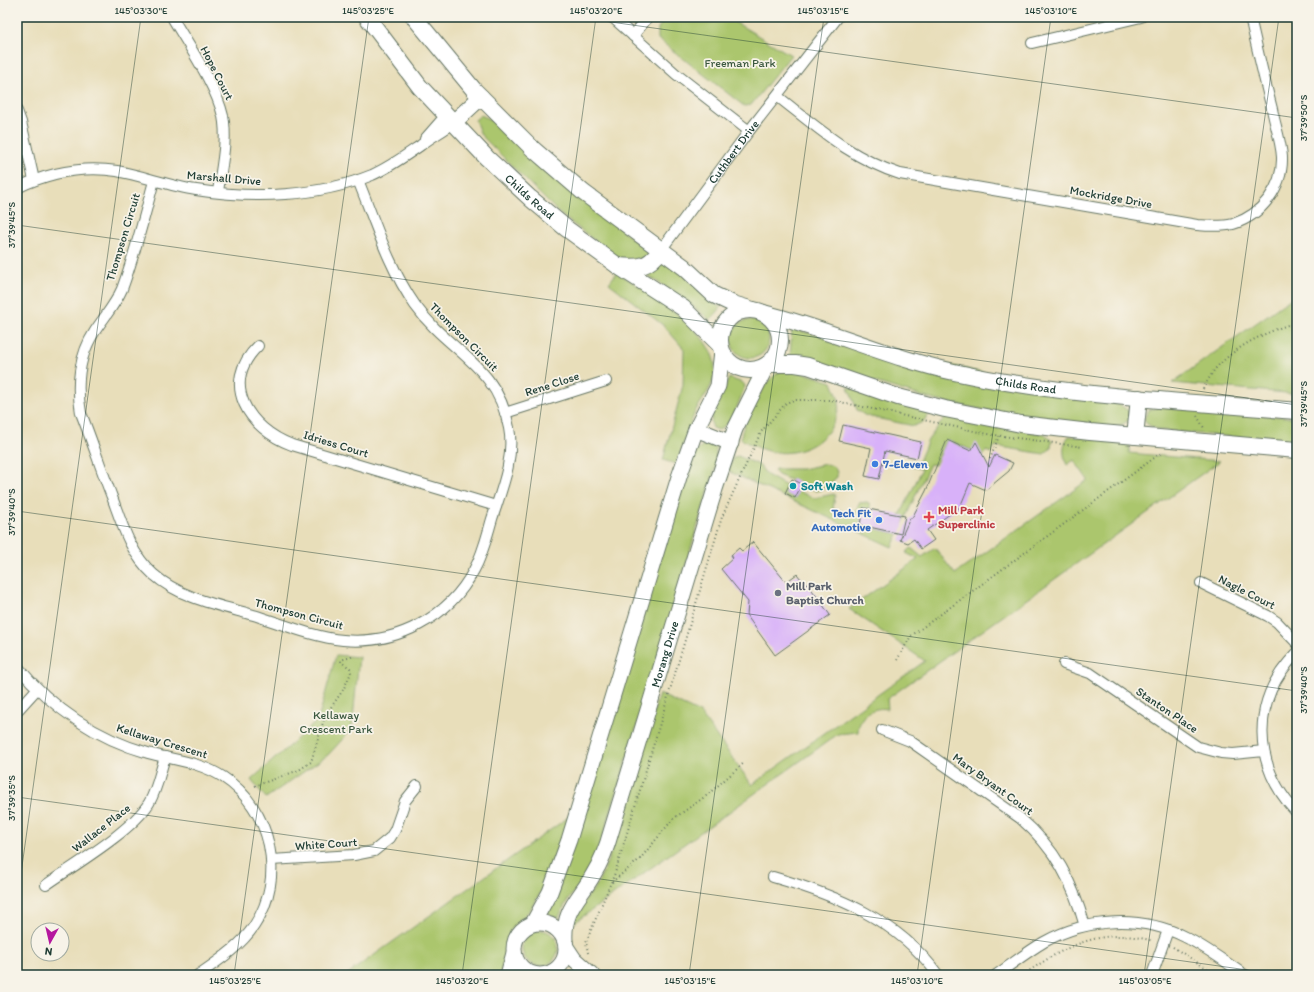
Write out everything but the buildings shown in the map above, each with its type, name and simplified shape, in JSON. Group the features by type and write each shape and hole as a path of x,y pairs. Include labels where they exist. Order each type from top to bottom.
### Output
{"main road":[{"name":"Childs Road","path":"367,17 392,52 450,119 487,158 530,198 567,229 618,266 683,308 721,348"},
{"name":"Childs Road","path":"414,17 477,94 533,149 578,188 684,267 714,295 733,304 786,318 911,361 952,372 1027,386 1140,398 1297,411"},
{"path":"450,119 477,94"},
{"name":"Cuthbert Drive","path":"618,266 644,266 650,263 661,250"},
{"path":"508,975 514,953 516,938 520,931 533,923 550,892 569,840 679,477 696,429 718,386 721,348 720,336 722,327 735,313 744,310 758,311 772,318 778,327 780,337 779,347 775,356 768,364"},
{"path":"721,348 730,362 742,369 750,370 768,364 795,364 808,366 898,397 981,417 1044,427 1297,450"},
{"name":"Morang Drive","path":"566,944 565,924 570,908 594,875 609,840 696,552 731,443 747,404 768,364"},
{"path":"1136,436 1140,398"},
{"path":"696,429 731,443"},
{"path":"533,923 549,924 556,928 574,959 588,972"},
{"path":"514,953 516,960 526,971 540,975 551,974 562,962 566,944"}],"street":[{"name":"Hope Court","path":"172,17 216,95 222,115 224,150 218,192"},
{"path":"612,17 676,74 749,132"},
{"path":"633,36 648,17"},
{"name":"Cuthbert Drive","path":"661,250 749,132 838,17"},
{"path":"1032,43 1141,17"},
{"name":"Mockridge Drive","path":"777,96 849,152 881,168 900,174 1197,225 1221,226 1244,220 1262,207 1271,197 1281,170 1280,144 1250,17"},
{"path":"17,111 21,122 34,180"},
{"name":"Marshall Drive","path":"17,188 34,180 69,171 102,170 154,180 173,186 218,192 282,194 315,190 358,180 398,161 421,144 450,119"},
{"name":"Thompson Circuit","path":"154,180 126,278 114,303 88,344 79,374 82,413 126,534 132,548 153,574 167,585 195,597 318,634 348,640 378,639 397,635 415,627 432,618 447,605 466,583 476,568 496,506 509,457 510,429 501,401 488,378 428,322 406,291 389,258 358,180"},
{"name":"Idriess Court","path":"258,346 249,355 243,366 241,391 248,413 266,432 277,439 292,445 496,506"},
{"name":"Rene Close","path":"505,413 606,381"},
{"name":"Nagle Court","path":"1201,583 1268,616 1277,622 1297,643"},
{"path":"1297,653 1278,675 1266,702 1262,732 1264,751 1269,770 1286,802 1297,813"},
{"name":"Stanton Place","path":"1064,664 1090,673 1198,747 1209,751 1227,754 1264,751"},
{"name":"Kellaway Crescent","path":"17,666 37,688 57,706 93,730 113,741 207,768 222,777 243,794 252,804 264,827 271,860 270,887 267,899 254,926 235,948 198,975"},
{"path":"17,711 37,688"},
{"name":"Mary Bryant Court","path":"882,730 910,741 1020,818 1032,829 1056,857 1064,871 1077,898 1085,926"},
{"name":"Wallace Place","path":"46,885 120,832 143,811 155,791 165,757"},
{"name":"White Court","path":"271,860 354,856 374,851 390,838 395,830 405,801 417,786"},
{"path":"773,877 837,898 873,916 907,942 938,975"},
{"path":"996,975 1044,942 1085,926 1107,922 1128,922 1168,930 1199,944 1244,975"},
{"path":"1152,975 1168,930"}],"path":[{"path":"1206,442 1206,432 1197,413 1201,391 1211,375 1226,359 1259,336 1297,322"},
{"path":"588,972 592,955 588,952 586,942 612,882 722,517 765,426 790,401 823,399 999,436 1084,447"},
{"path":"990,459 999,436"},
{"path":"1154,453 1168,454"},
{"path":"897,660 911,636 1161,453"},
{"path":"254,786 299,770 311,762 325,716 343,690 351,673 350,668 341,662 341,660 354,655"},
{"path":"612,882 640,859 673,820 706,796 745,762"},
{"path":"1023,975 1061,950 1094,939 1125,937 1151,940 1163,944 1185,954 1217,975"}],"green space":[{"name":"Freeman Park","path":"667,17 726,17 791,55 751,105 744,106 658,39 658,28"},
{"path":"481,115 495,122 648,252 648,258 623,260 615,256 560,214 481,135 475,120"},
{"path":"662,263 675,269 683,275 721,308 710,320 685,300 641,271"},
{"path":"617,272 680,316 696,331 707,346 714,361 713,382 695,412 676,464 663,460 683,385 684,349 664,326 609,283"},
{"path":"1297,294 1297,394 1172,383"},
{"path":"750,320 760,323 766,329 769,339 766,349 760,355 750,358 740,355 734,349 731,339 734,329 740,323"},
{"path":"792,329 1119,404 1130,412 1129,420 1123,424 1111,427 1026,418 934,400 790,356"},
{"path":"781,371 798,371 832,382 839,402 836,419 829,430 820,439 810,446 798,451 785,453 772,452 759,448 747,443 741,438 745,421 755,401 768,382"},
{"path":"729,378 743,383 745,386 732,420 719,430 713,428 711,422 716,404"},
{"path":"848,387 930,412 923,422 914,426 866,416 857,410"},
{"path":"1160,407 1297,418 1297,443 1159,430 1147,424 1144,418 1149,410"},
{"path":"946,416 1045,434 1052,441 1051,448 1044,454 995,446 991,453 986,451 983,455 947,440 935,465 930,464 892,547 728,471 733,458 738,456 759,465 767,475 788,487 785,493 795,498 798,491 814,498 834,494 833,509 855,514 859,503 867,502 870,504 870,509 863,508 860,525 895,533 899,514 901,514 922,469 913,467 913,465 919,461 928,440"},
{"path":"1069,436 1130,442 1129,453 1220,461 887,699 888,709 882,708 867,713 860,721 858,732 838,734 574,923 579,909 598,883 609,858 659,694 700,713 752,785 925,661 849,609 918,559 906,553 911,548 922,557 935,548 955,574 1088,480 1074,460 1067,465 1066,463 1064,449 1065,442"},
{"path":"705,443 710,443 715,446 717,462 603,837 595,857 579,886 567,901 558,919 549,914 548,911 694,454"},
{"path":"826,464 831,465 834,468 837,472 837,477 825,488 817,491 778,475 774,471 775,469 802,469"},
{"name":"Kellaway Crescent Park","path":"336,655 359,657 352,729 328,755 266,798 251,780 318,720"},
{"path":"570,816 545,886 529,911 510,931 500,975 346,975"},
{"path":"544,930 553,935 557,941 557,955 553,961 544,966 536,966 527,961 523,955 522,944 527,935 533,931"}],"place":[{"name":"7-Eleven","path":"875,464"},
{"name":"Soft Wash","path":"793,486"},
{"name":"Mill Park Superclinic","path":"929,517"},
{"name":"Tech Fit Automotive","path":"879,520"},
{"name":"Mill Park Baptist Church","path":"778,593"}]}
